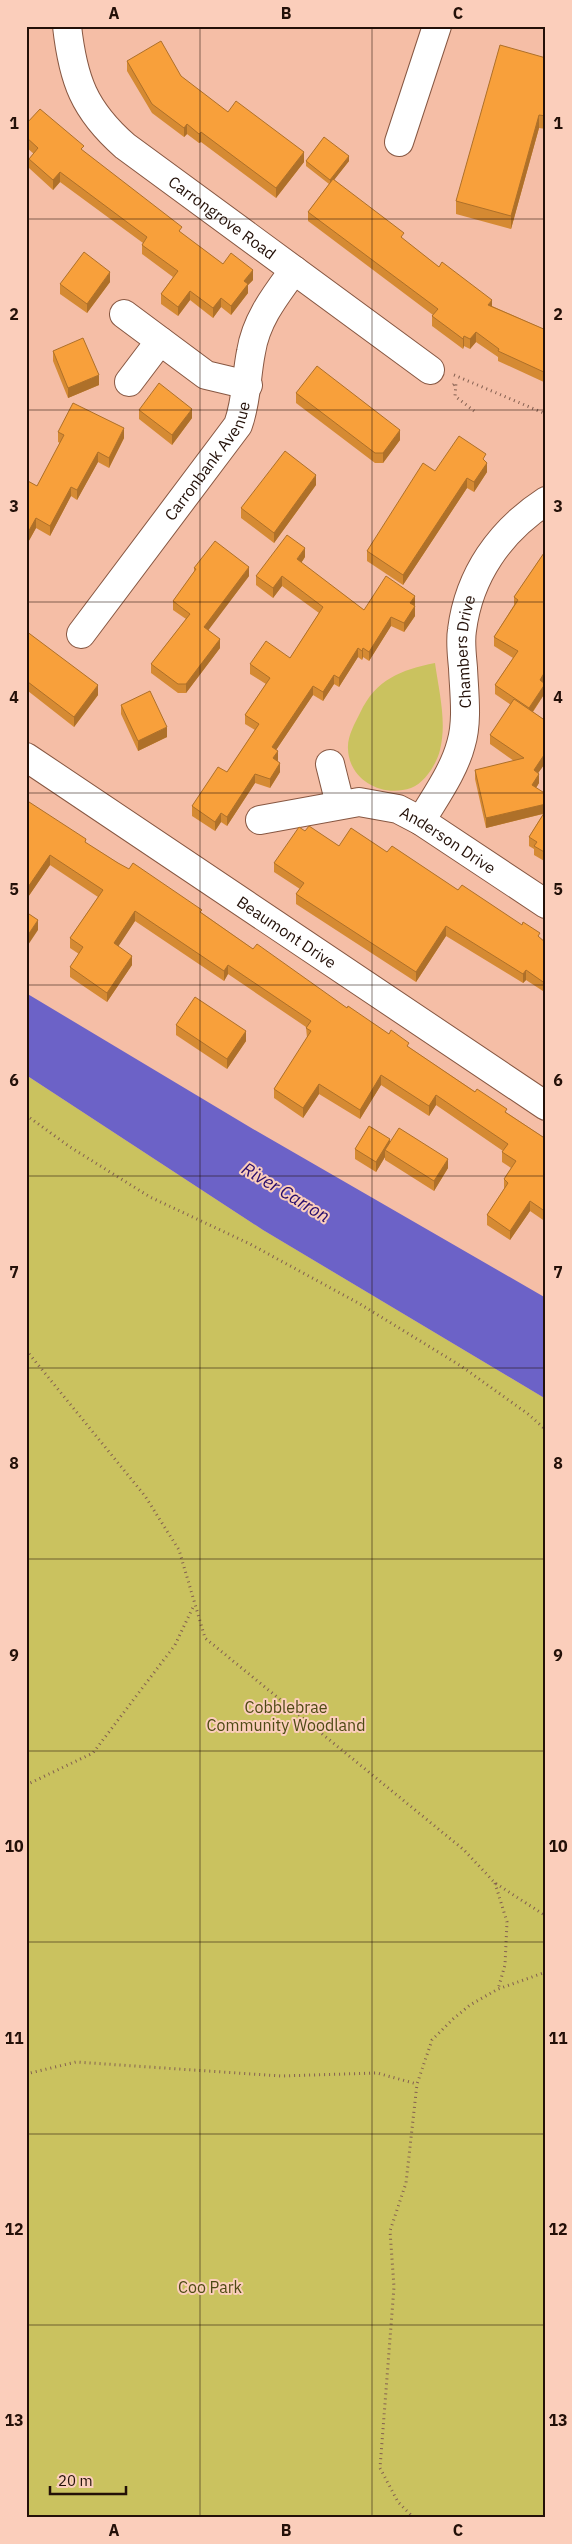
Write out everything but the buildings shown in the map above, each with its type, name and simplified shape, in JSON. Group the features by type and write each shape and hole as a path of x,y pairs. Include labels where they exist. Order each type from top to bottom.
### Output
{"street":[{"name":"Carrongrove Road","path":"66,26 70,54 79,87 104,128 125,146 430,370"},
{"path":"399,142 437,26"},
{"name":"Carronbank Avenue","path":"81,634 238,425 245,405 251,352 258,324 294,270"},
{"path":"124,314 206,375 248,386"},
{"path":"129,382 160,341"},
{"name":"Chambers Drive","path":"421,821 450,771 462,743 464,711 462,632 469,595 485,561 504,535 529,512 546,501"},
{"name":"Beaumont Drive","path":"26,757 546,1106"},
{"path":"330,764 340,804"},
{"name":"Anderson Drive","path":"260,820 359,802 398,809 421,821 546,904"}],"path":[{"path":"430,370 437,385 445,391 456,383 455,396 474,411"},
{"path":"462,376 546,414"},
{"path":"26,1115 70,1147 150,1197 250,1244 360,1304 462,1366 528,1414 546,1430"},
{"path":"26,1350 145,1496 179,1550 205,1638 464,1850 495,1883 546,1916"},
{"path":"26,1785 93,1753 175,1644 195,1604"},
{"path":"495,1883 507,1922 505,1964 498,1990"},
{"path":"414,2518 398,2502 380,2468 394,2287 390,2231 406,2183 418,2084 432,2040 470,2005 498,1990 546,1972"},
{"path":"26,2074 76,2062 281,2076 377,2073 418,2084"}],"green space":[{"path":"435,663 442,706 443,728 440,750 436,761 426,777 411,788 389,790 369,784 354,770 348,749 350,735 366,701 382,684 391,678 411,669"},
{"name":"Cobblebrae Community Woodland","path":"26,1075 263,1230 546,1399 546,2518 26,2518"}],"water":[{"name":"River Carron","path":"26,993 253,1129 546,1298 546,1399 263,1230 26,1075"}],"park label":[{"name":"Coo Park","path":"210,2287"}]}
